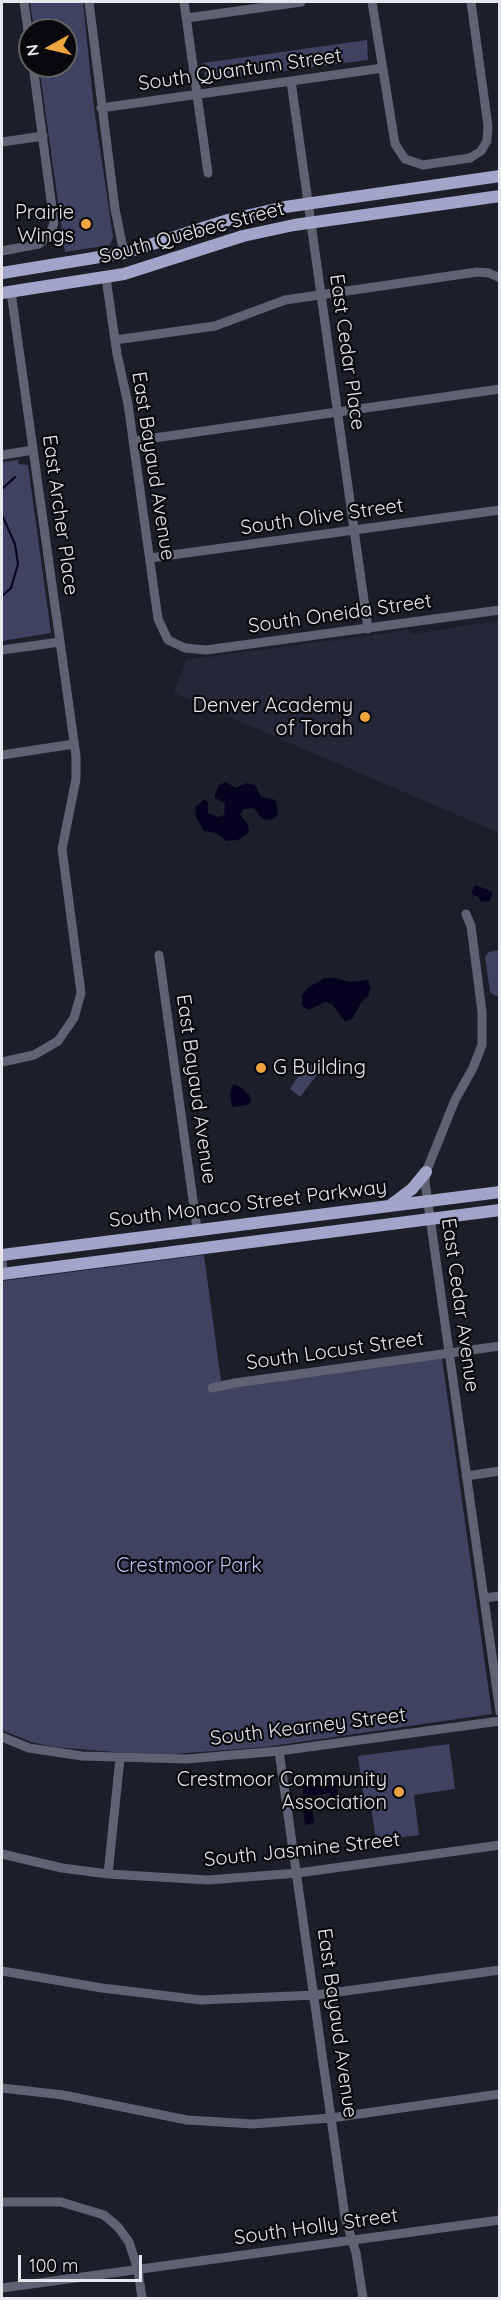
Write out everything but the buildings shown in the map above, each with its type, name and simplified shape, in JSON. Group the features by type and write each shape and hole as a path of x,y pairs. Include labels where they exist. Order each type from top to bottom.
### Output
{"main road":[{"name":"South Quebec Street","path":"2,273 124,253 256,212 500,176"},
{"name":"South Quebec Street","path":"6,292 106,278 252,234 310,223 500,196"},
{"path":"389,1205 412,1189 426,1172"},
{"name":"South Monaco Street Parkway","path":"2,1255 500,1192"},
{"name":"South Monaco Street Parkway","path":"2,1269 130,1256 500,1210"},
{"path":"208,1246 210,1238 217,1234 244,1231 265,1220"},
{"path":"130,1256 156,1245 185,1241 197,1229"}],"street":[{"path":"24,2 26,18"},
{"path":"89,2 115,209 124,253"},
{"path":"184,2 208,173"},
{"path":"187,18 301,2"},
{"path":"372,2 393,137 400,154 417,165 476,155 487,141 488,126 471,2"},
{"name":"South Quantum Street","path":"101,108 383,68"},
{"path":"2,251 36,246 50,234 54,217 35,78"},
{"name":"East Cedar Place","path":"291,81 368,629"},
{"path":"2,142 43,136"},
{"path":"115,340 215,326 277,302 320,295 477,272 499,278"},
{"name":"East Bayaud Avenue","path":"106,278 160,627 168,640 185,648"},
{"name":"East Archer Place","path":"2,1062 34,1055 51,1046 70,1026 80,1002 81,977 62,849 76,779 74,744 33,450 6,292"},
{"path":"133,441 500,389"},
{"path":"2,455 33,450"},
{"name":"South Olive Street","path":"150,558 500,510"},
{"name":"South Oneida Street","path":"185,648 206,650 500,610"},
{"path":"2,650 60,642"},
{"path":"2,755 74,744"},
{"name":"East Cedar Avenue","path":"466,914 471,926 479,992 482,1045 473,1068 455,1100 426,1172 427,1201 500,1712"},
{"name":"East Bayaud Avenue","path":"159,955 197,1229"},
{"name":"South Locust Street","path":"212,1388 500,1346"},
{"path":"466,1476 500,1471"},
{"path":"484,1598 500,1596"},
{"name":"South Kearney Street","path":"2,1737 29,1748 52,1752 120,1758 187,1758 279,1751 500,1721"},
{"name":"East Bayaud Avenue","path":"279,1751 316,1995 345,2217 363,2298"},
{"path":"108,1874 120,1758"},
{"name":"South Jasmine Street","path":"2,1854 62,1868 108,1874 208,1880 298,1873 500,1845"},
{"path":"2,1971 112,1989 201,2000 316,1995 500,1970"},
{"path":"2,2088 77,2097 187,2120 235,2124 284,2123 331,2118 500,2094"},
{"path":"2,2202 55,2202 101,2213 124,2235 138,2270 142,2298"},
{"name":"South Holly Street","path":"2,2289 500,2220"}],"shaded area":[{"name":"Denver Academy of Torah","path":"499,621 499,833 174,693 186,660 410,630 411,634"},
{"path":"226,782 236,788 247,783 255,785 261,797 276,800 278,815 272,820 262,819 254,808 244,809 240,815 248,824 249,832 238,840 227,841 216,833 204,831 196,817 195,807 205,799 208,803 208,813 218,817 224,815 225,803 215,798 215,794 219,785"},
{"path":"475,885 493,892 490,901 481,902 479,897 471,894"},
{"path":"325,978 336,978 349,982 368,980 371,988 368,996 362,1001 353,1018 345,1022 332,1004 325,1002 309,1010 302,1006 302,995 309,987"},
{"path":"233,1084 242,1088 250,1096 251,1102 247,1105 232,1107 230,1093"},
{"name":"Crestmoor Community Association","path":"335,1776 338,1796 331,1797 330,1793 304,1797 302,1781"},
{"path":"314,1800 315,1806 312,1807 314,1823 305,1825 302,1802"}],"green space":[{"path":"30,2 83,2 94,108 113,237 110,245 65,252 41,78 78,78 78,18 32,18"},
{"path":"367,40 368,60 206,81 203,63"},
{"path":"18,460 19,464 28,465 51,633 2,641 2,462"},
{"path":"499,950 499,996 496,996 490,992 485,957 489,952"},
{"path":"308,1061 319,1072 300,1097 290,1089"},
{"name":"Crestmoor Park","path":"204,1255 221,1381 441,1351 492,1714 265,1747 173,1754 54,1747 31,1742 2,1730 2,1281"},
{"name":"Crestmoor Community Association","path":"449,1744 455,1789 414,1795 419,1835 376,1841 370,1800 364,1800 358,1756"}],"waterway":[{"path":"2,489 15,477"},
{"path":"2,515 15,544 18,564 11,588 2,596"}],"place":[{"name":"Prairie Wings","path":"86,224"},
{"name":"Denver Academy of Torah","path":"365,717"},
{"name":"G Building","path":"261,1068"},
{"name":"Crestmoor Community Association","path":"399,1792"}]}
